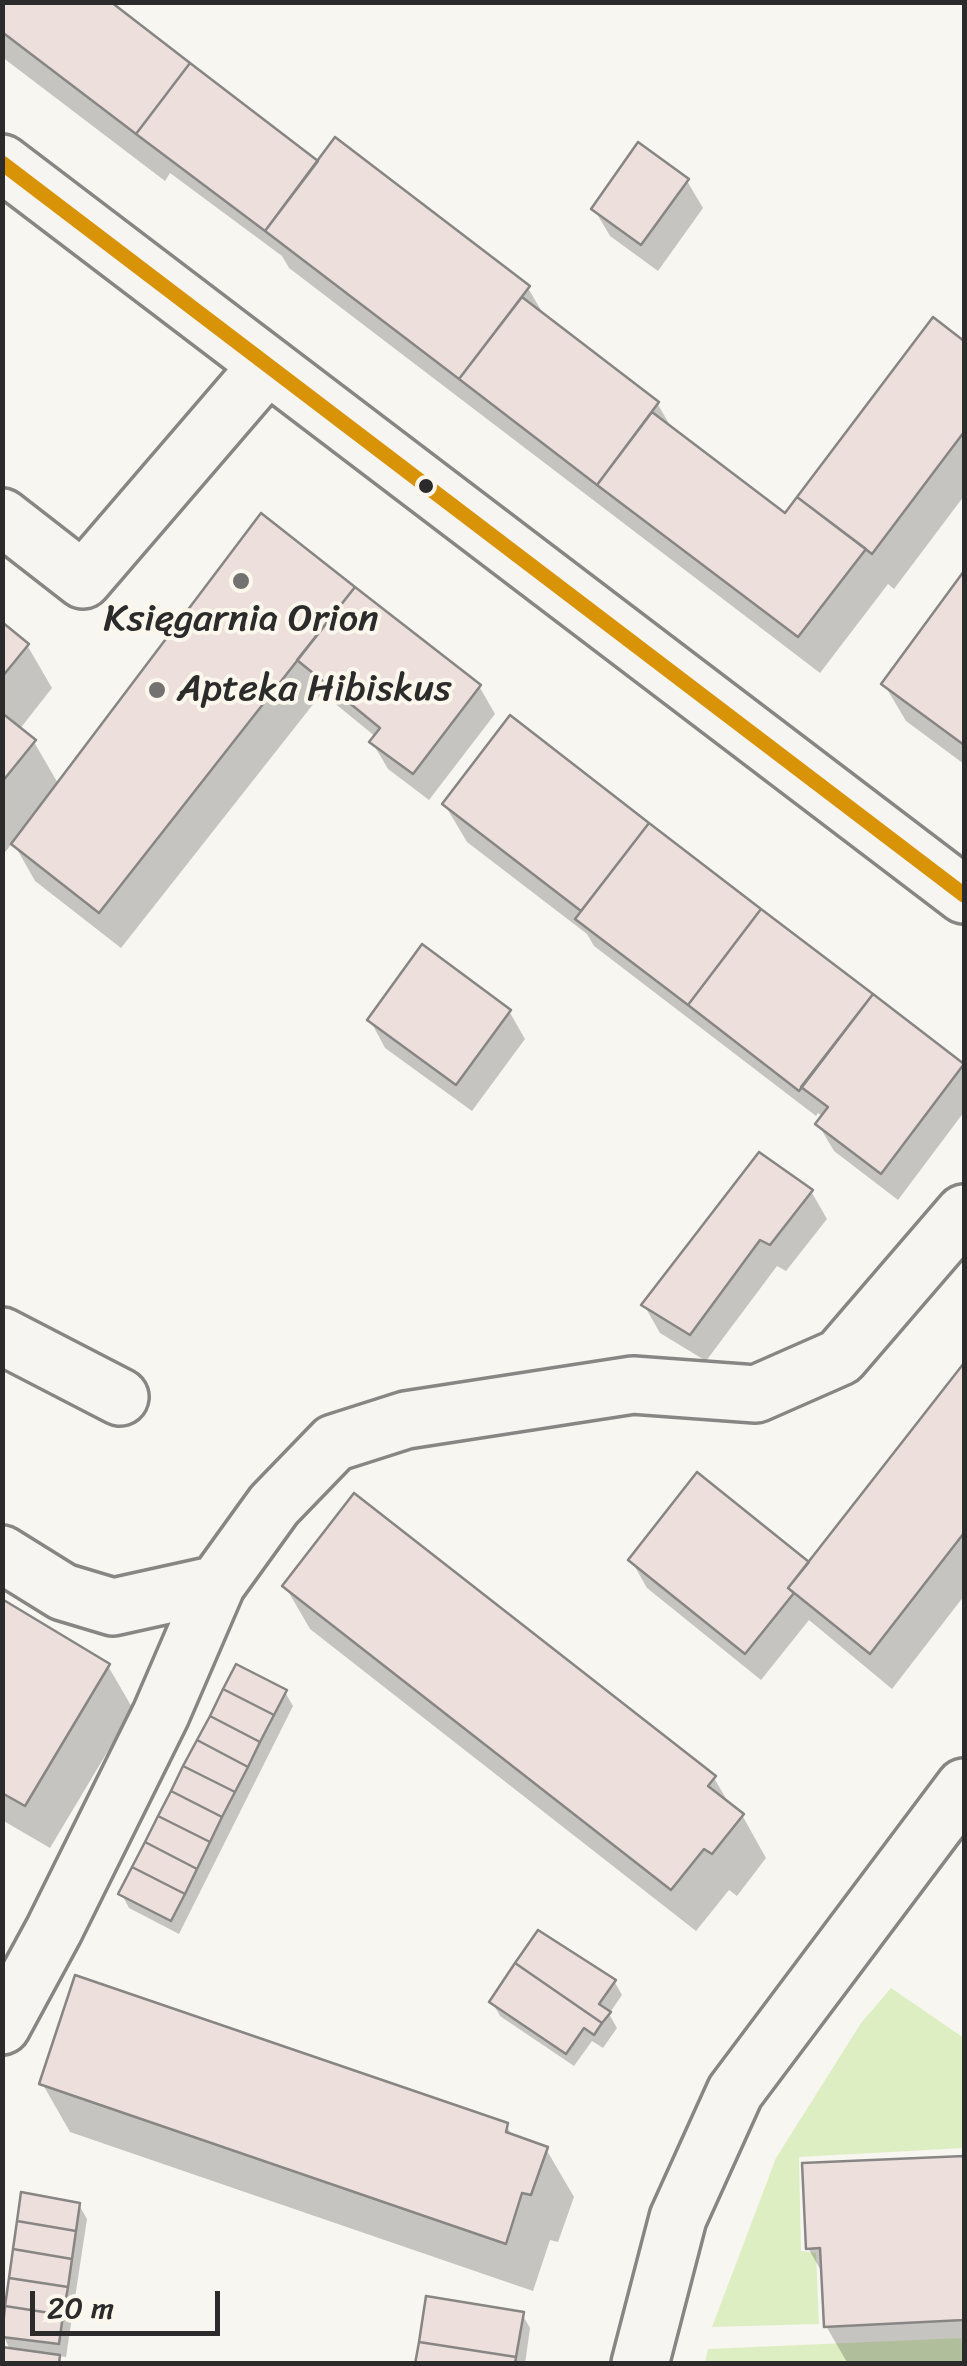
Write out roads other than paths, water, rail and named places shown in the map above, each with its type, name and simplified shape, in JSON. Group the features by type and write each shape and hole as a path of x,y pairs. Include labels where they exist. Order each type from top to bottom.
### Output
{"street":[{"path":"2,163 964,895"},
{"path":"2,517 84,580 267,366"},
{"path":"2,2026 161,1714 217,1584 274,1505 334,1444 406,1420 633,1386 756,1394 840,1357 964,1214"},
{"path":"2,1336 120,1397"},
{"path":"2,1554 64,1592 113,1607 217,1584"},
{"path":"640,2364 678,2218 735,2092 964,1788"}],"place":[{"name":"Księgarnia Orion","path":"241,581"},
{"name":"Apteka Hibiskus","path":"157,690"}]}
